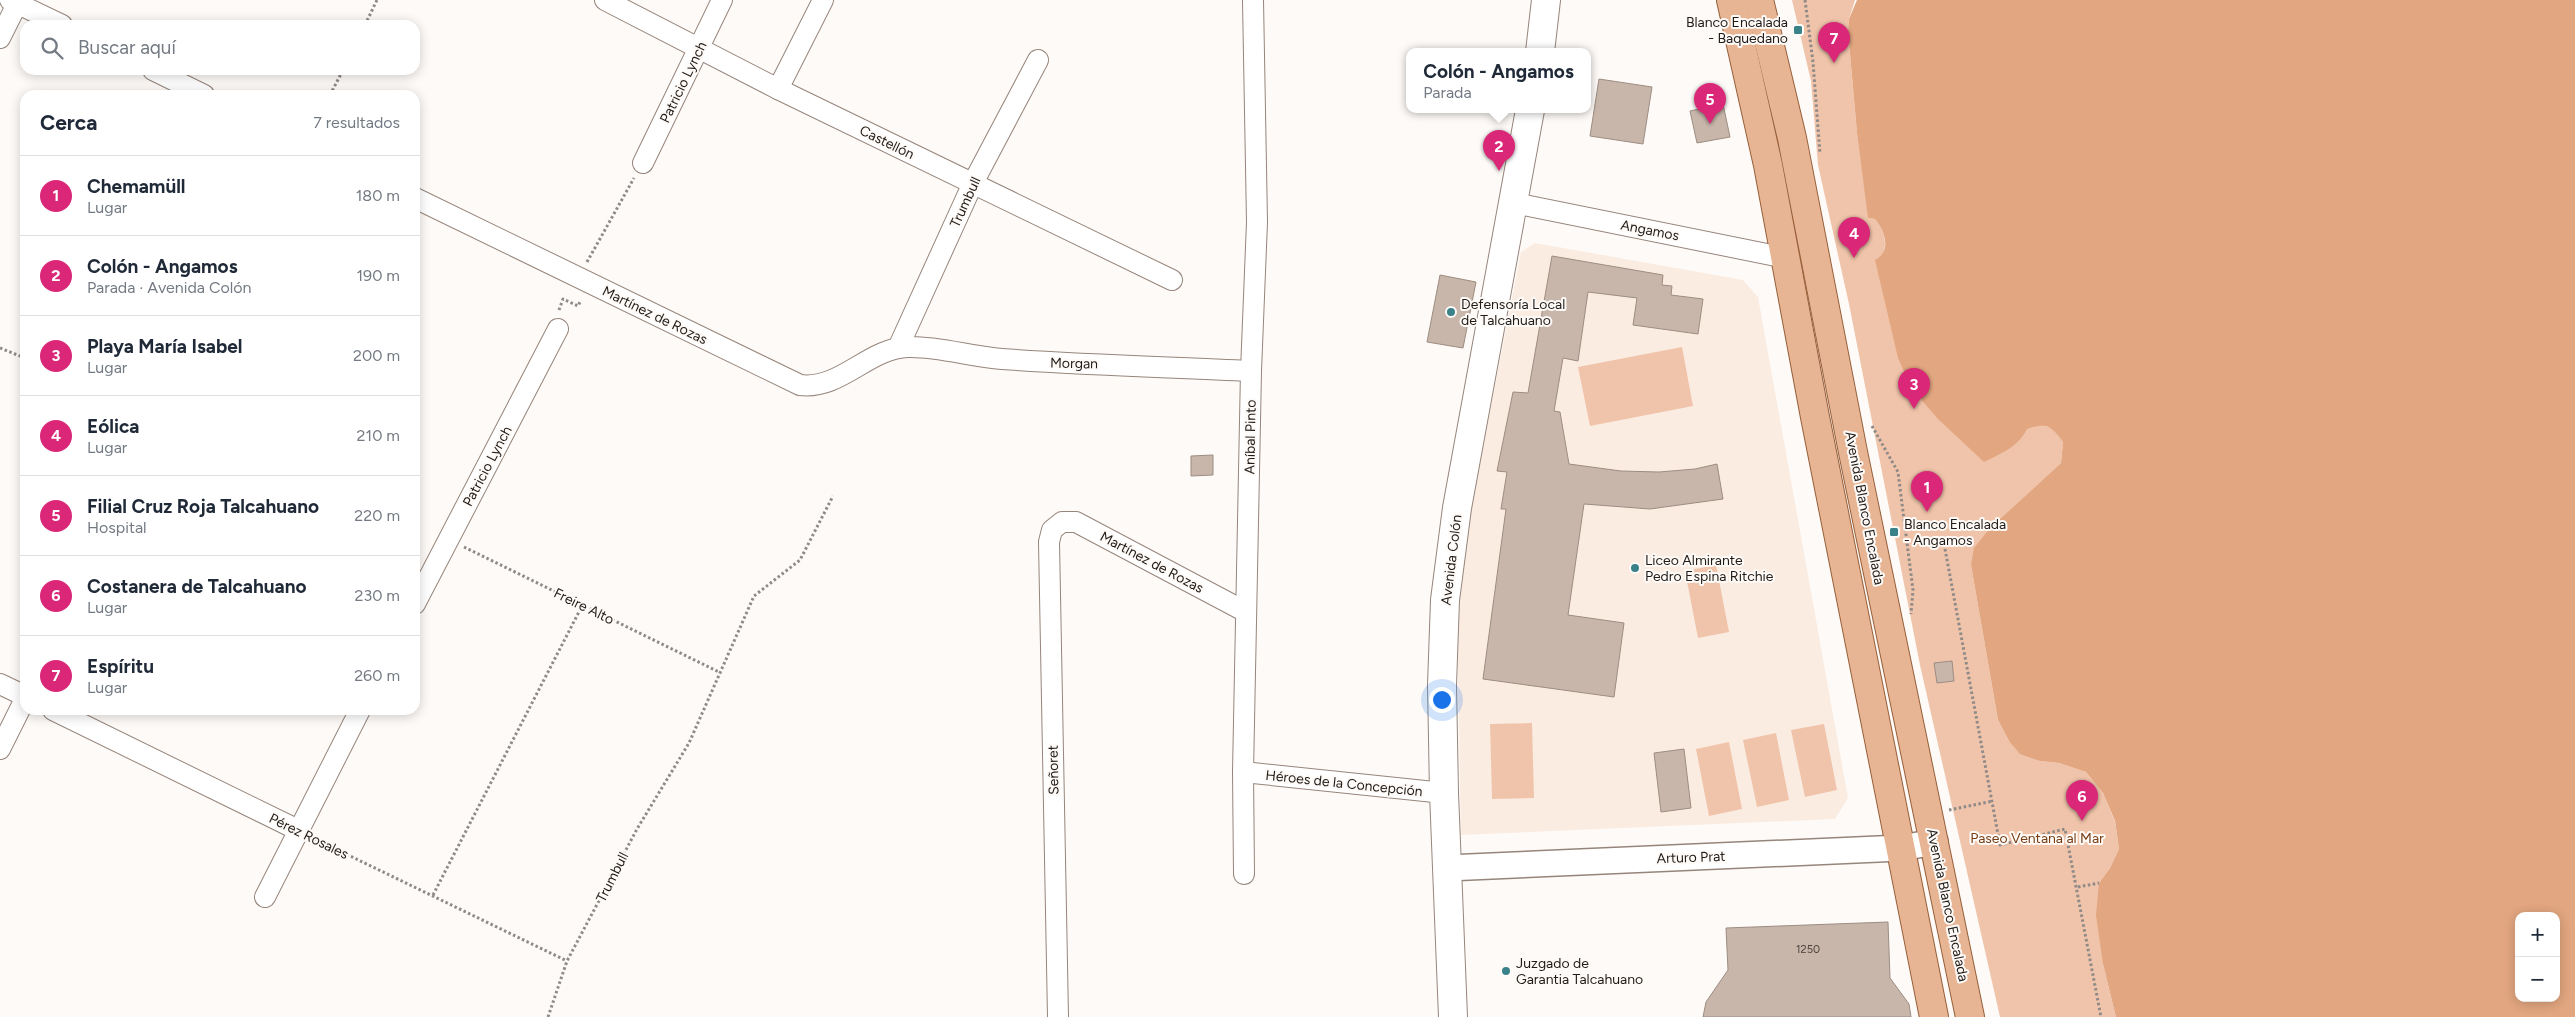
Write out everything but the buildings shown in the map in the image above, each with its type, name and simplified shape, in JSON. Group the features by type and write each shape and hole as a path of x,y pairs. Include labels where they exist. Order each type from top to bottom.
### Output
{"main road":[{"path":"1540,48 1546,0"},
{"path":"1731,0 1766,156 1934,1017"},
{"name":"Avenida Blanco Encalada","path":"1759,0 1792,138 1857,470 1942,831 1970,1017"},
{"name":"Avenida Colón","path":"1453,1017 1444,793 1442,642 1450,554 1529,113"}],"street":[{"name":"Castellón","path":"605,0 778,89 1172,280"},
{"name":"Patricio Lynch","path":"643,163 722,0"},
{"path":"778,89 823,0"},
{"name":"Aníbal Pinto","path":"1244,874 1243,772 1246,612 1257,199 1253,0"},
{"path":"0,38 16,1 52,20"},
{"name":"Trumbull","path":"898,348 973,183 1038,60"},
{"path":"163,75 194,90"},
{"name":"Martínez de Rozas","path":"420,200 800,384 811,386 829,383 898,348"},
{"name":"Angamos","path":"1514,203 1786,258"},
{"name":"Patricio Lynch","path":"420,589 449,539 562,321"},
{"name":"Morgan","path":"898,348 920,347 995,359 1050,363 1251,371"},
{"name":"Martínez de Rozas","path":"1056,525 1069,520 1076,522 1246,612"},
{"name":"Señoret","path":"1056,525 1049,536 1049,542 1058,1017"},
{"path":"0,684 20,695"},
{"path":"0,749 20,708"},
{"name":"Pérez Rosales","path":"63,715 298,830"},
{"path":"265,898 357,715"},
{"name":"Héroes de la Concepción","path":"1243,772 1444,793"},
{"name":"Arturo Prat","path":"1447,868 1901,848 1942,831"}],"path":[{"path":"367,20 377,0"},
{"path":"1805,0 1813,62 1821,161"},
{"path":"333,90 340,75"},
{"path":"562,321 558,310 563,299 578,306 582,297 571,292 643,163"},
{"path":"0,348 20,356"},
{"path":"1868,418 1898,472 1913,590 1913,623"},
{"name":"Trumbull","path":"548,1017 566,961 637,829 689,743 754,596 800,560 833,496"},
{"name":"Freire Alto","path":"449,539 719,672"},
{"path":"1945,549 2000,845 2065,829 2078,887 2101,1017"},
{"path":"433,895 582,606"},
{"path":"1942,831 1947,810 1945,801"},
{"path":"1947,810 1993,801"},
{"name":"Pérez Rosales","path":"298,830 566,961"},
{"path":"2078,887 2099,883"}],"shaded area":[{"path":"1857,0 2575,0 2575,1017 2116,1017 2103,964 2096,915 2099,883 2110,868 2119,849 2115,821 2103,793 2086,772 2059,763 2040,761 2020,754 2009,741 1998,720 1971,565 1974,548 1991,527 2061,463 2063,442 2052,429 2044,426 2034,427 2027,429 2009,449 1984,462 1938,419 1912,389 1898,358 1875,260 1884,251 1885,241 1882,229 1875,219 1868,218 1857,133 1848,31 1849,19"},
{"name":"Liceo Almirante Pedro Espina Ritchie","path":"1535,243 1743,280 1758,297 1848,798 1835,819 1461,835 1457,617 1469,520 1521,252"}],"green space":[{"name":"Paseo Ventana al Mar","path":"1792,0 1855,0 1849,19 1848,31 1857,133 1869,218 1875,219 1881,228 1885,242 1881,257 1876,260 1898,355 2040,425 2052,428 2063,442 2061,463 1991,527 1971,565 1998,720 2009,741 2040,761 2059,763 2086,772 2103,793 2115,822 2119,849 2110,868 2099,883 2103,964 2116,1017 2000,1017 1920,665 1849,304 1818,165 1811,81"},
{"path":"1682,347 1693,406 1590,426 1578,367"},
{"path":"1716,565 1729,632 1698,638 1685,571"},
{"path":"1532,723 1534,798 1492,799 1490,724"},
{"path":"1824,724 1837,790 1805,797 1791,730"},
{"path":"1776,733 1789,800 1757,807 1743,740"},
{"path":"1729,742 1742,809 1709,816 1696,749"}],"place":[{"name":"Blanco Encalada - Baquedano","path":"1798,30"},
{"name":"Espíritu","path":"1834,63"},
{"name":"Filial Cruz Roja Talcahuano","path":"1710,124"},
{"name":"Colón - Angamos","path":"1499,171"},
{"name":"Eólica","path":"1854,258"},
{"name":"Defensoría Local de Talcahuano","path":"1451,312"},
{"name":"Playa María Isabel","path":"1914,409"},
{"name":"Chemamüll","path":"1927,512"},
{"name":"Blanco Encalada - Angamos","path":"1894,532"},
{"name":"Liceo Almirante Pedro Espina Ritchie","path":"1635,568"},
{"name":"Costanera de Talcahuano","path":"2082,821"},
{"name":"Juzgado de Garantia Talcahuano","path":"1506,971"}]}
